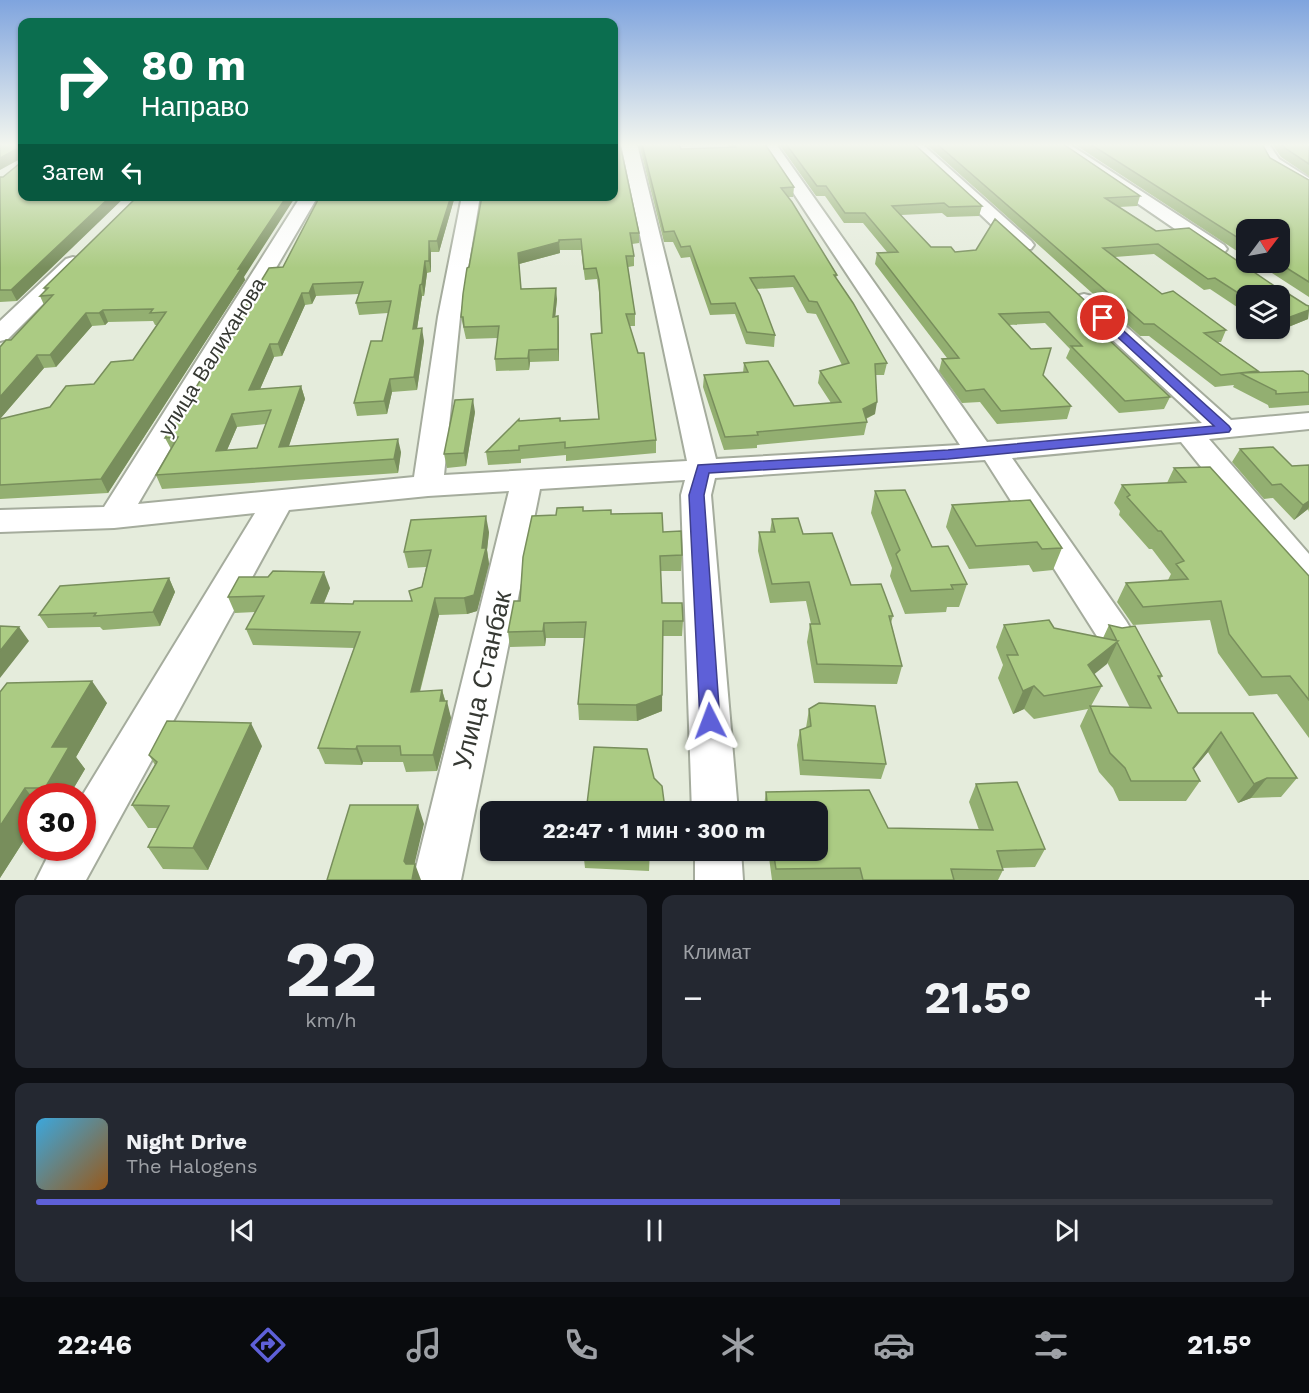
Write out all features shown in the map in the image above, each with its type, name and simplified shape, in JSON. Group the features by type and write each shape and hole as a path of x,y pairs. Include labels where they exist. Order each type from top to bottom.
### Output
{"street":[{"path":"638,185 703,468 696,495 714,801"},
{"path":"797,185 1113,631"},
{"path":"958,185 1042,263"},
{"path":"1120,185 1231,258"},
{"name":"улица Валиханова","path":"114,517 307,201"},
{"path":"428,486 449,317 470,201"},
{"path":"0,334 91,245"},
{"path":"1068,286 1225,429"},
{"path":"0,522 114,517 428,486 948,455 1309,421"},
{"path":"1188,432 1309,577"},
{"name":"Улица Станбак","path":"437,880 527,480"},
{"path":"96,816 278,501"},
{"path":"60,880 71,861"},
{"path":"718,861 719,880"}],"building":[{"path":"0,185 18,185 18,201 106,201 11,290 0,290"},
{"path":"618,185 629,185 639,233 630,233 634,256 626,256 635,314 626,314 638,353 644,353 656,440 565,448 565,442 519,446 519,450 486,452 519,419 519,421 560,418 560,421 599,419 591,334 602,333 599,280 596,268 584,269 581,239 559,240 559,242 518,253 521,289 556,288 553,317 558,316 558,349 529,350 528,358 495,359 499,326 464,327 463,317 461,317 467,268 481,201 618,201"},
{"path":"652,185 793,185 794,187 781,188 837,275 834,275 853,303 887,363 875,364 877,402 863,409 867,422 725,437 704,375 748,372 744,363 768,361 794,406 841,402 820,371 849,363 817,302 809,301 794,276 750,278 760,295 775,335 747,332 735,303 711,304 690,246 681,247 674,231 664,232"},
{"path":"959,185 982,206 949,207 944,203 892,206 931,247 951,247 955,252 976,250 995,219 1112,325 1094,326 1170,397 1125,401 1071,346 1082,346 1049,312 999,314 1031,349 1051,348 1043,375 1071,406 1001,411 984,389 966,391 942,359 959,358 877,253 898,252 865,213 845,213 826,186 817,186"},
{"path":"984,185 1124,185 1140,196 1105,198 1156,231 1189,228 1236,260 1236,273 1255,273 1273,285 1236,285 1236,292 1215,278 1208,279 1158,244 1103,248 1162,294 1173,291 1226,330 1204,333 1258,371 1221,375 1154,324 1144,324"},
{"path":"1155,185 1309,185 1309,282 1290,270 1290,219 1236,219 1236,237"},
{"path":"133,201 284,201 101,479 0,485 0,419 50,407 66,386 94,384 111,362 133,360 166,312 150,313 153,309 103,310 99,313 86,313 50,355 37,355 0,397 0,347 6,340 11,340 53,295 40,296 48,288 44,288"},
{"path":"317,201 449,201 437,241 429,241 429,261 425,261 420,285 413,329 422,328 414,377 390,379 384,401 354,403 371,341 382,341 391,301 356,303 363,282 313,284 309,293 302,293 278,344 270,344 249,390 301,386 279,447 398,439 394,459 156,475 178,437 165,438 269,268 283,267","holes":["271,410 257,448 216,451 232,414"]},
{"path":"1290,295 1309,306 1309,310 1290,317"},
{"path":"1303,371 1309,375 1309,392 1276,394 1276,391 1240,373"},
{"path":"473,399 464,453 444,454 455,400"},
{"path":"1273,447 1292,466 1309,465 1309,501 1303,505 1281,484 1272,485 1240,449"},
{"path":"1210,467 1309,576 1309,700 1290,676 1262,677 1229,634 1221,601 1143,607 1126,583 1188,579 1176,564 1184,561 1161,531 1158,531 1127,497 1130,495 1122,485 1186,482 1174,468"},
{"path":"905,490 932,547 948,546 967,584 951,585 953,589 911,591 896,554 900,550 875,491"},
{"path":"1030,500 1062,548 1042,549 1037,542 976,546 952,505"},
{"path":"583,507 583,511 611,510 611,514 662,513 663,532 681,531 682,555 660,556 662,603 682,603 683,621 663,621 662,695 636,705 578,704 586,622 544,623 543,631 508,632 514,601 520,601 523,557 532,516 556,515 557,508"},
{"path":"486,516 482,548 486,548 474,595 464,598 435,598 411,692 442,690 440,701 447,701 433,755 401,755 400,746 357,746 356,749 318,748 360,632 246,629 264,596 228,597 239,577 268,577 273,571 324,572 311,603 353,604 354,601 412,601 409,591 422,587 431,550 404,552 411,520"},
{"path":"798,518 803,534 832,533 851,585 881,584 893,616 889,616 902,666 817,664 810,624 820,624 809,582 772,584 759,532 775,532 772,519"},
{"path":"169,578 153,612 94,616 96,613 39,615 60,586"},
{"path":"1049,620 1054,628 1118,641 1088,665 1102,686 1044,696 1034,686 1023,691 1007,655 1018,655 1004,625"},
{"path":"1109,625 1122,628 1135,626 1162,676 1158,676 1178,713 1253,713 1297,778 1267,778 1254,784 1221,732 1193,768 1200,781 1131,781 1125,768 1110,753 1090,706 1151,708"},
{"path":"0,626 19,627 0,651"},
{"path":"92,681 52,747 69,747 48,783 18,783 18,799 0,826 0,692 7,683"},
{"path":"819,703 875,706 886,764 803,760 800,730 811,726 809,709"},
{"path":"167,721 251,723 193,848 148,847 169,806 132,805 157,762 149,755"},
{"path":"594,747 647,749 654,778 662,786 664,801 587,801"},
{"path":"1017,782 1045,849 997,851 1003,870 951,869 954,880 863,880 860,868 776,869 775,861 828,861 828,801 767,801 766,792 869,790 888,828 993,830 976,784"},
{"path":"350,805 418,805 404,861 406,864 415,864 412,880 327,880"}],"route":[{"path":"710,721 696,495 703,468 948,455 978,450 993,451 1225,429 1103,318"}]}
